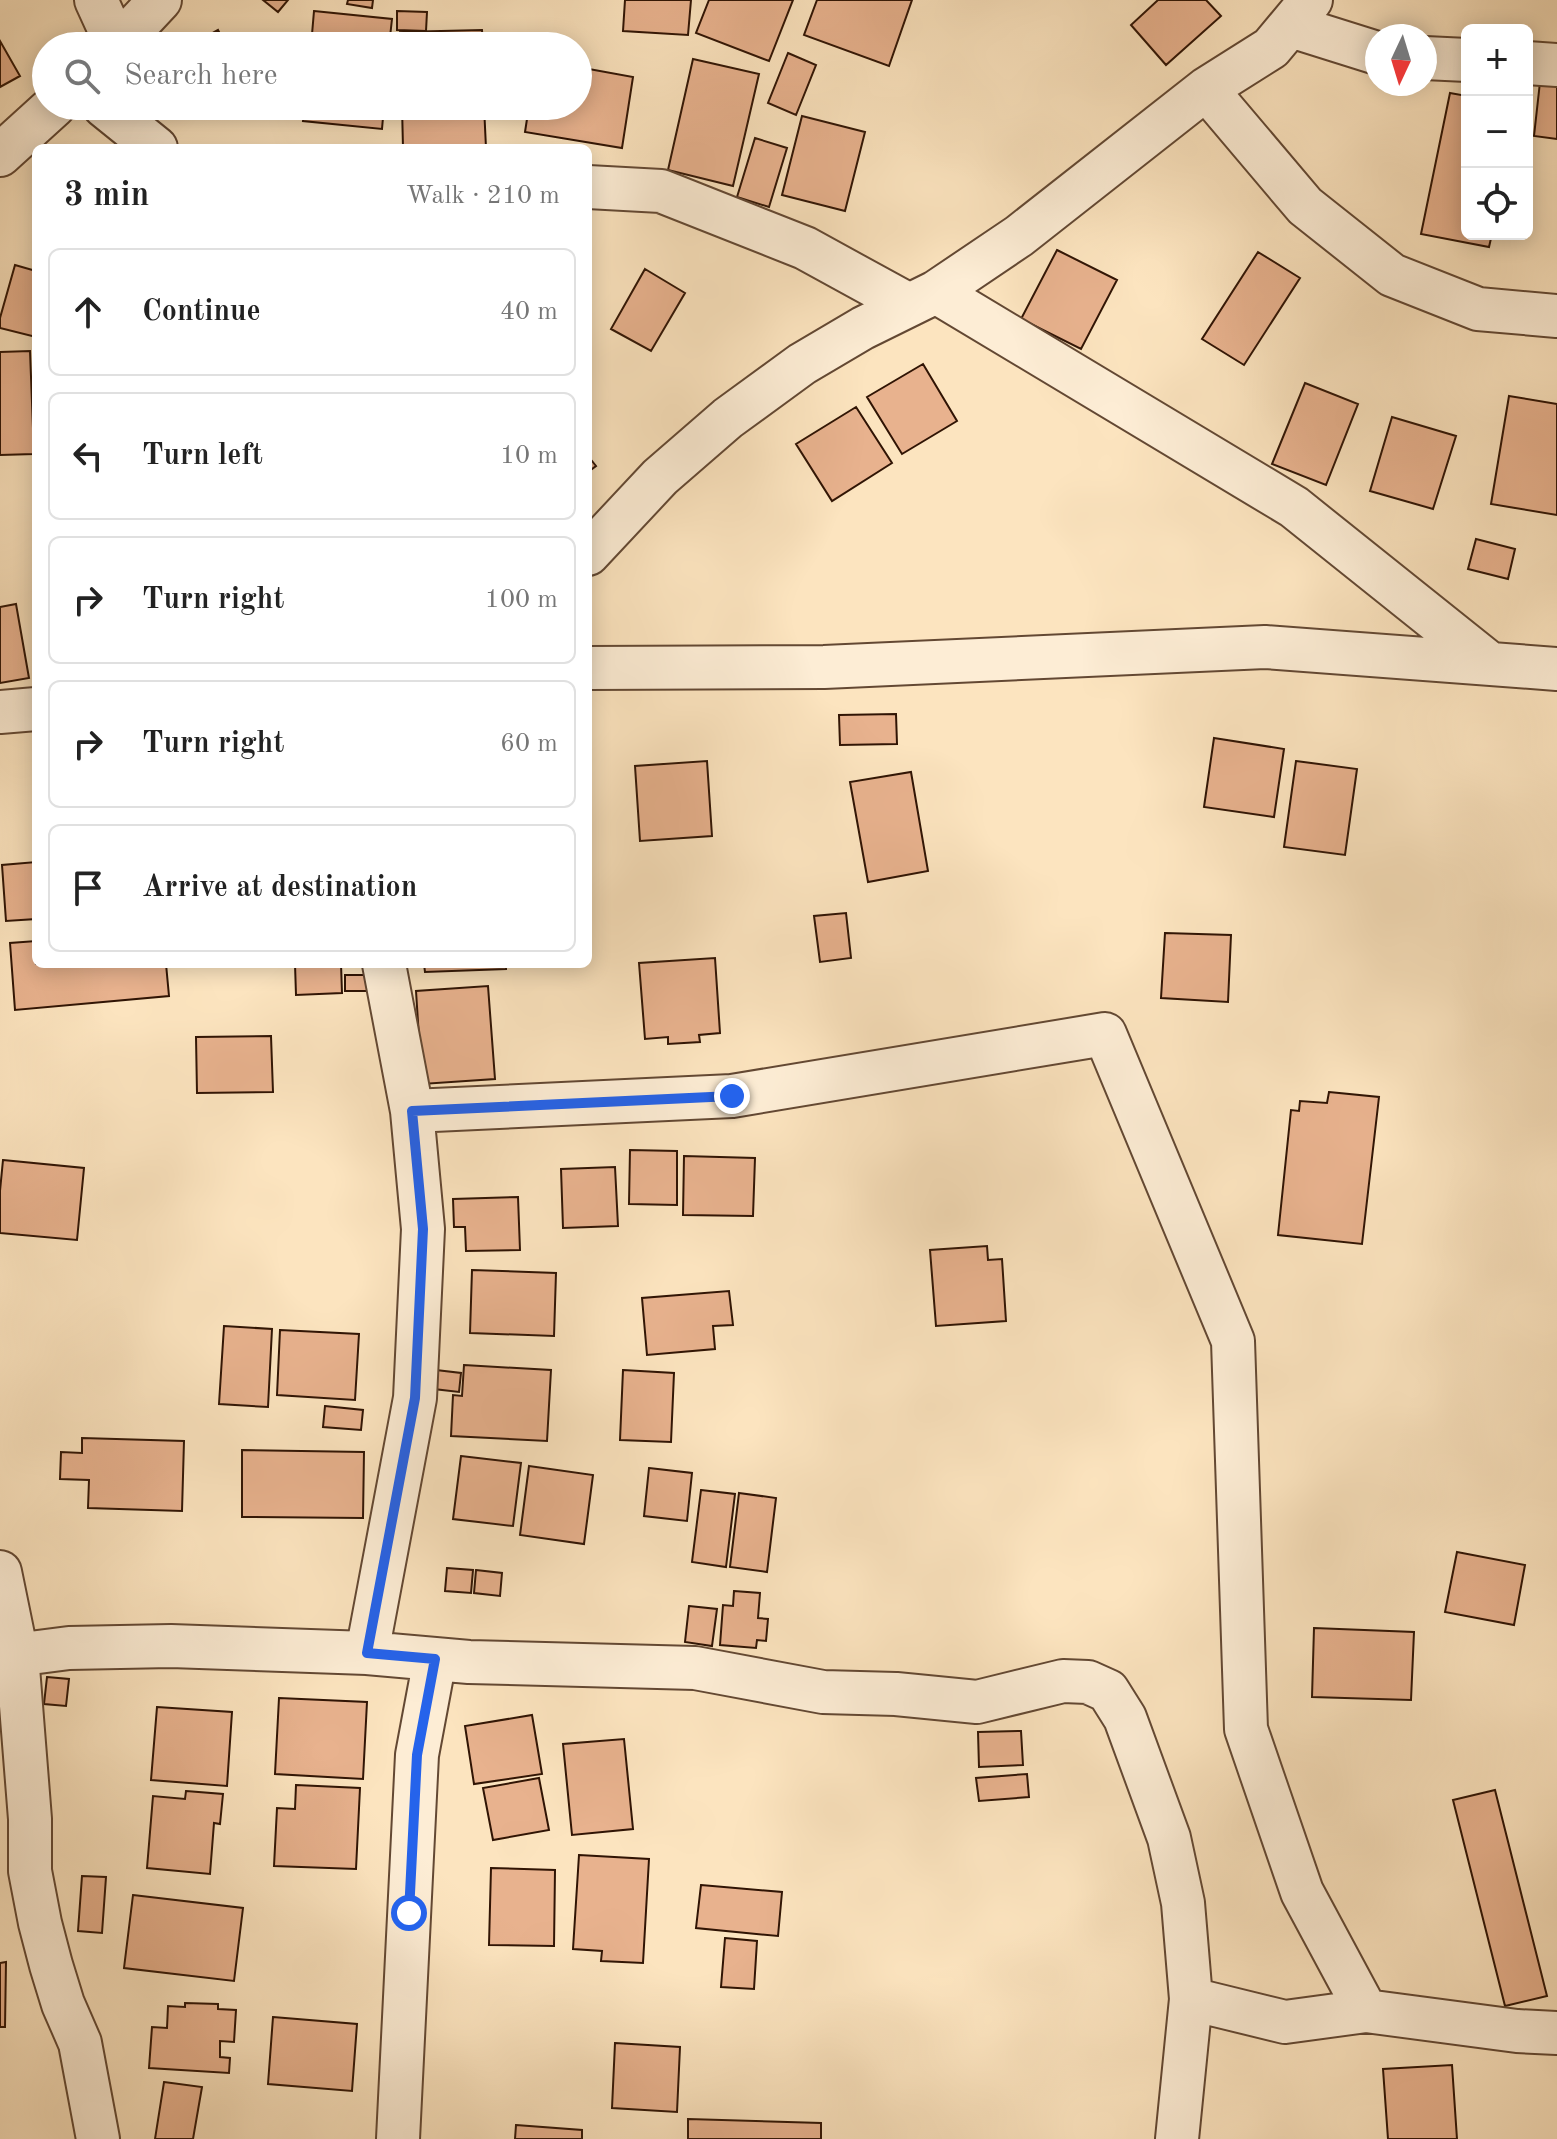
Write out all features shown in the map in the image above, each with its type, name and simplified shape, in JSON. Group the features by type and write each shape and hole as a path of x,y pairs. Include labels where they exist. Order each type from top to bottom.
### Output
{"street":[{"path":"96,0 111,32"},
{"path":"130,32 160,0"},
{"path":"592,550 660,477 728,418 802,364 923,298 1019,236 1206,89 1271,48 1301,13 1365,47"},
{"path":"1437,59 1461,60"},
{"path":"1533,63 1557,65"},
{"path":"1206,89 1305,206 1392,275 1478,309 1557,316"},
{"path":"0,155 39,120"},
{"path":"121,120 151,144"},
{"path":"592,187 661,191 923,298 1294,507 1489,663"},
{"path":"592,668 824,667 1265,647 1557,669"},
{"path":"0,712 32,709"},
{"path":"367,1653 415,1398 423,1229 412,1111 385,968"},
{"path":"412,1111 732,1096 1105,1034 1233,1341 1246,1729 1302,1892 1366,2011"},
{"path":"0,1572 30,1819 30,1871 51,1965 80,2043 98,2139"},
{"path":"8,1656 69,1648 171,1646 367,1653 469,1662 695,1668 823,1692 896,1694 977,1702 1063,1681 1088,1682 1108,1691 1125,1718 1169,1838 1183,1903 1191,1999 1177,2139"},
{"path":"398,2139 417,1755 435,1659"},
{"path":"1191,1999 1285,2022 1366,2011 1517,2031 1557,2033"}],"building":[{"path":"263,0 288,0 278,12"},
{"path":"348,0 373,0 372,8 347,4"},
{"path":"625,0 691,0 688,35 623,31"},
{"path":"709,0 793,0 769,61 696,33"},
{"path":"817,0 912,0 889,66 804,35"},
{"path":"1158,0 1206,0 1221,16 1166,65 1131,25"},
{"path":"314,11 392,19 391,32 312,32"},
{"path":"397,11 427,12 426,31 397,30"},
{"path":"482,30 482,32 400,32"},
{"path":"0,41 20,76 0,87"},
{"path":"788,53 816,65 796,115 768,103"},
{"path":"693,59 759,74 733,186 668,170"},
{"path":"592,70 633,77 622,148 525,132 527,120 592,120"},
{"path":"1540,82 1557,84 1557,139 1534,136"},
{"path":"1450,93 1461,95 1461,240 1491,240 1489,247 1421,234"},
{"path":"802,116 865,132 845,211 782,195"},
{"path":"303,120 383,120 382,129"},
{"path":"402,120 485,120 486,144 403,144"},
{"path":"755,138 787,148 769,207 737,197"},
{"path":"1057,250 1117,280 1081,349 1021,319"},
{"path":"1258,252 1300,278 1244,365 1202,339"},
{"path":"15,265 32,270 32,336 0,328"},
{"path":"645,269 685,293 651,351 611,329"},
{"path":"30,351 32,454 0,455 0,352"},
{"path":"923,364 957,421 902,454 867,397"},
{"path":"1305,383 1358,404 1326,485 1272,464"},
{"path":"1509,396 1557,404 1557,515 1491,504"},
{"path":"856,407 892,463 832,501 796,444"},
{"path":"1392,417 1456,436 1433,509 1370,491"},
{"path":"1476,539 1515,549 1508,579 1468,569"},
{"path":"16,604 29,678 0,683 0,607"},
{"path":"896,714 897,744 840,745 839,715"},
{"path":"1214,738 1284,749 1274,817 1204,807"},
{"path":"707,761 712,836 640,841 635,766"},
{"path":"1296,761 1357,769 1345,855 1284,847"},
{"path":"911,772 928,871 868,882 850,782"},
{"path":"32,862 32,919 6,921 2,865"},
{"path":"846,913 851,958 820,962 814,916"},
{"path":"1165,933 1231,935 1228,1002 1161,998"},
{"path":"32,941 32,968 166,968 169,996 15,1010 10,943"},
{"path":"715,958 720,1033 699,1035 700,1042 668,1044 668,1037 645,1039 639,963"},
{"path":"295,968 341,968 342,993 296,995"},
{"path":"424,968 506,968 506,969 425,972"},
{"path":"345,975 367,975 367,991 345,991"},
{"path":"488,986 495,1079 422,1084 416,991"},
{"path":"271,1036 273,1092 197,1093 196,1037"},
{"path":"1329,1092 1379,1097 1362,1244 1278,1235 1291,1110 1299,1111 1300,1101 1327,1103"},
{"path":"630,1150 677,1151 677,1205 629,1204"},
{"path":"684,1156 755,1158 753,1216 683,1215"},
{"path":"3,1160 84,1168 77,1240 0,1233"},
{"path":"615,1167 618,1226 563,1228 561,1169"},
{"path":"518,1197 520,1250 466,1251 465,1227 454,1227 453,1199"},
{"path":"987,1246 988,1260 1002,1259 1006,1321 936,1326 930,1250"},
{"path":"472,1270 556,1273 554,1336 470,1333"},
{"path":"729,1291 733,1325 713,1326 715,1349 647,1355 642,1298"},
{"path":"224,1326 272,1329 268,1407 219,1404"},
{"path":"280,1330 359,1334 355,1400 277,1395"},
{"path":"464,1365 551,1370 547,1441 451,1436 453,1395 462,1396"},
{"path":"436,1370 461,1373 459,1392 434,1389"},
{"path":"623,1370 674,1373 671,1442 620,1440"},
{"path":"325,1406 363,1410 361,1430 323,1427"},
{"path":"82,1438 184,1441 182,1511 88,1508 89,1480 60,1479 61,1452 82,1453"},
{"path":"242,1450 364,1452 363,1518 242,1517"},
{"path":"461,1456 521,1463 513,1526 453,1519"},
{"path":"529,1466 593,1475 584,1544 520,1535"},
{"path":"649,1468 692,1473 687,1521 644,1516"},
{"path":"701,1490 735,1494 726,1567 692,1562"},
{"path":"739,1493 776,1498 767,1572 730,1567"},
{"path":"1457,1552 1525,1565 1514,1625 1445,1612"},
{"path":"447,1568 473,1570 471,1593 445,1591"},
{"path":"476,1570 502,1573 500,1596 474,1593"},
{"path":"734,1591 760,1593 758,1618 768,1619 766,1641 757,1640 756,1648 720,1645 723,1605 733,1606"},
{"path":"689,1606 717,1609 712,1646 685,1642"},
{"path":"1314,1628 1414,1632 1411,1700 1312,1697"},
{"path":"47,1677 69,1679 66,1706 44,1704"},
{"path":"279,1698 367,1702 363,1779 275,1774"},
{"path":"157,1707 232,1712 227,1786 151,1780"},
{"path":"532,1715 542,1774 474,1784 465,1726"},
{"path":"1021,1731 1023,1765 979,1767 978,1732"},
{"path":"624,1739 633,1829 572,1835 563,1744"},
{"path":"1027,1774 1029,1797 979,1801 976,1778"},
{"path":"539,1778 549,1830 493,1840 483,1788"},
{"path":"296,1785 360,1788 356,1869 274,1866 277,1808 295,1809"},
{"path":"1495,1790 1547,1996 1505,2006 1453,1800"},
{"path":"186,1791 223,1794 220,1824 214,1823 210,1874 147,1868 153,1796 185,1799"},
{"path":"579,1855 649,1859 643,1963 601,1961 602,1951 573,1949"},
{"path":"491,1868 555,1870 554,1946 489,1945"},
{"path":"82,1876 106,1877 102,1933 78,1931"},
{"path":"701,1885 782,1892 778,1936 696,1928"},
{"path":"133,1895 243,1908 234,1981 124,1968"},
{"path":"725,1938 757,1941 754,1989 721,1987"},
{"path":"6,1962 5,2027 0,2027 0,1963"},
{"path":"185,2003 218,2004 218,2009 236,2010 234,2042 220,2041 220,2057 230,2058 229,2073 149,2068 152,2027 167,2028 168,2006 185,2007"},
{"path":"273,2017 357,2024 352,2091 268,2084"},
{"path":"615,2043 680,2047 677,2112 612,2108"},
{"path":"1452,2065 1457,2139 1388,2139 1383,2069"},
{"path":"164,2082 202,2087 193,2139 155,2139"},
{"path":"688,2119 821,2123 821,2139 688,2139"},
{"path":"516,2125 582,2130 582,2139 515,2139"}],"route":[{"path":"409,1913 417,1755 435,1659 367,1653 415,1398 423,1229 412,1111 732,1096"}]}
